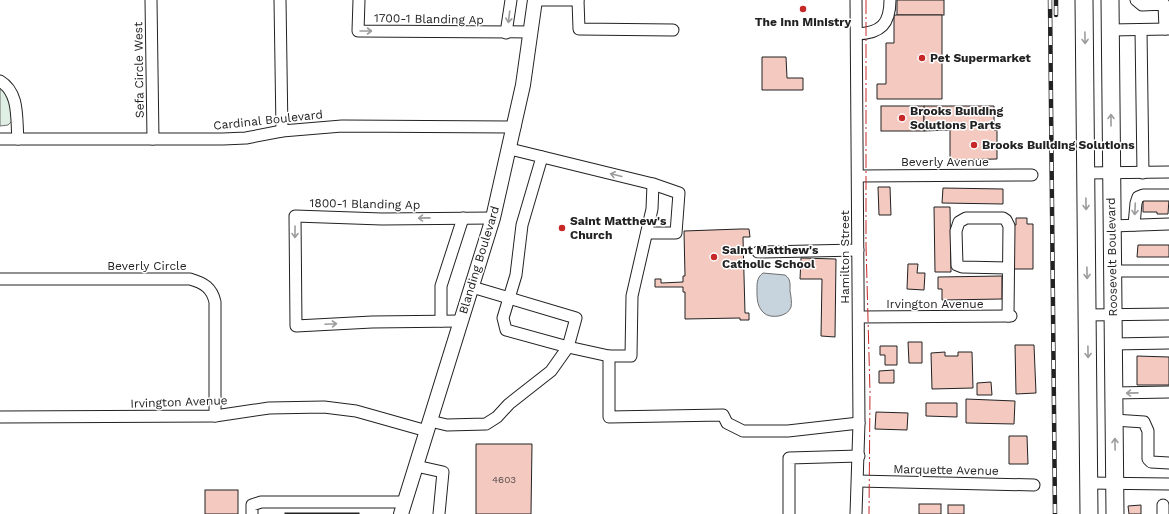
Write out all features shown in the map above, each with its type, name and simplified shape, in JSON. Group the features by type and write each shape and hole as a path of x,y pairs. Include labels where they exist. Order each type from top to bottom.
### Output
{"highway":[{"name":"Roosevelt Boulevard","path":"1084,0 1089,514"},
{"name":"Roosevelt Boulevard","path":"1110,0 1115,514"}],"main road":[{"name":"Blanding Boulevard","path":"403,508 493,218 515,127 535,0"}],"street":[{"name":"Sefa Circle West","path":"151,0 153,139"},
{"path":"280,0 282,131"},
{"name":"1700-1 Blanding Ap","path":"359,0 358,31 423,30 506,33 530,32"},
{"path":"506,33 511,0"},
{"path":"535,0 578,0 579,29 673,30"},
{"name":"Hamilton Street","path":"856,0 859,317 859,456 856,514"},
{"path":"857,34 877,32 886,22 890,11 890,0"},
{"path":"1110,30 1167,29 1164,2 1142,5 1136,0"},
{"path":"1141,30 1143,172"},
{"path":"0,81 8,86 13,93 18,139"},
{"name":"Cardinal Boulevard","path":"0,139 246,138 282,131 342,126 515,127"},
{"path":"510,149 654,184 679,193 676,233 647,233"},
{"path":"542,157 522,225 516,275 508,297 503,318 506,330 568,347 609,356 631,356 632,296 652,209 654,184"},
{"path":"1086,173 1169,172"},
{"name":"Beverly Avenue","path":"858,176 1032,174"},
{"path":"1134,225 1138,197 1143,195 1169,195"},
{"name":"1800-1 Blanding Ap","path":"461,321 372,322 296,326 295,216 382,219 493,218"},
{"path":"440,321 441,286 463,218"},
{"path":"966,218 1002,218 1006,220 1009,226 1008,268 962,267 957,265 956,231 959,222 966,218"},
{"path":"1112,226 1169,224"},
{"path":"758,252 858,250"},
{"name":"Irvington Avenue","path":"859,317 1009,316 1008,268"},
{"path":"1112,271 1169,271"},
{"name":"Beverly Circle","path":"0,279 190,279 208,287 213,294 215,302 215,416"},
{"path":"472,287 508,297"},
{"name":"Irvington Avenue","path":"0,417 215,416 269,408 324,406 429,426 486,424 497,417 514,400 551,371 568,347 576,318 508,297"},
{"path":"1088,315 1169,314"},
{"path":"1113,344 1169,343"},
{"path":"609,356 609,417 723,415 727,423 743,431 788,431 859,423"},
{"path":"1114,394 1169,392"},
{"path":"1114,420 1144,422 1148,431 1148,459 1150,462 1169,463"},
{"path":"788,514 789,458 859,456"},
{"path":"416,466 443,472 439,514"},
{"name":"Marquette Avenue","path":"858,480 1034,484"},
{"path":"1089,483 1169,484"},
{"path":"252,514 252,505 261,502 403,508"}],"green space":[{"path":"0,87 3,88 11,104 12,121 8,125 0,126"}],"shaded area":[{"path":"763,273 785,275 789,280 791,307 783,315 770,316 760,309 757,298 757,284 759,277"}],"building":[{"path":"897,0 944,0 944,15 897,15"},
{"path":"894,15 942,15 942,99 877,99 877,84 886,84 886,43 894,43"},
{"path":"762,57 786,57 787,78 803,78 803,90 762,90"},
{"name":"Brooks Building Solutions Parts","path":"881,106 924,106 924,131 881,131"},
{"name":"Brooks Building Solutions","path":"924,106 994,106 994,130 997,130 997,159 950,160 950,130 924,131"},
{"path":"878,187 890,187 891,215 879,215"},
{"path":"943,188 1003,189 1003,204 942,203"},
{"path":"1169,199 1168,214 1143,212 1143,200"},
{"path":"934,207 950,207 951,272 935,272"},
{"path":"1016,218 1027,218 1027,224 1033,224 1033,269 1013,269 1012,225 1016,225"},
{"name":"Saint Matthew's Catholic School","path":"749,229 750,237 743,237 745,313 749,313 749,320 740,320 740,318 685,319 685,292 683,292 683,287 655,287 655,279 661,279 661,283 683,282 683,276 685,276 684,231"},
{"path":"1138,245 1169,245 1169,257 1137,257"},
{"path":"801,258 836,259 835,337 821,336 822,279 800,279"},
{"path":"908,264 918,264 917,273 925,273 924,290 907,289"},
{"path":"1002,276 1002,299 942,300 942,289 938,289 938,277"},
{"path":"908,342 922,342 922,363 909,363"},
{"path":"1015,345 1034,345 1036,393 1016,394"},
{"path":"880,346 897,346 897,365 885,365 885,355 880,355"},
{"path":"945,352 945,356 958,356 958,352 972,352 973,388 932,389 931,353"},
{"path":"1137,356 1169,357 1169,385 1137,385"},
{"path":"894,370 894,383 879,383 879,371"},
{"path":"991,382 992,395 977,395 977,383"},
{"path":"966,399 1015,401 1014,424 966,423"},
{"path":"926,403 957,403 957,417 926,416"},
{"path":"876,412 908,413 907,430 875,429"},
{"path":"1009,436 1027,436 1028,464 1009,464"},
{"path":"476,444 532,444 531,514 476,514"},
{"path":"205,490 238,490 238,514 205,514"},
{"path":"919,504 941,504 941,514 919,514"},
{"path":"948,505 964,505 964,514 948,514"},
{"path":"1141,505 1141,514 1129,514 1128,506"},
{"path":"359,513 359,514 285,514"}],"railway":[{"path":"1050,0 1055,514"},
{"path":"1056,0 1056,15"}],"power":[{"path":"866,0 866,245 870,392 869,514"}],"place":[{"name":"The Inn Ministry","path":"803,9"},
{"name":"Pet Supermarket","path":"922,58"},
{"name":"Brooks Building Solutions Parts","path":"902,118"},
{"name":"Brooks Building Solutions","path":"974,145"},
{"name":"Saint Matthew's Church","path":"562,228"},
{"name":"Saint Matthew's Catholic School","path":"714,257"}]}
